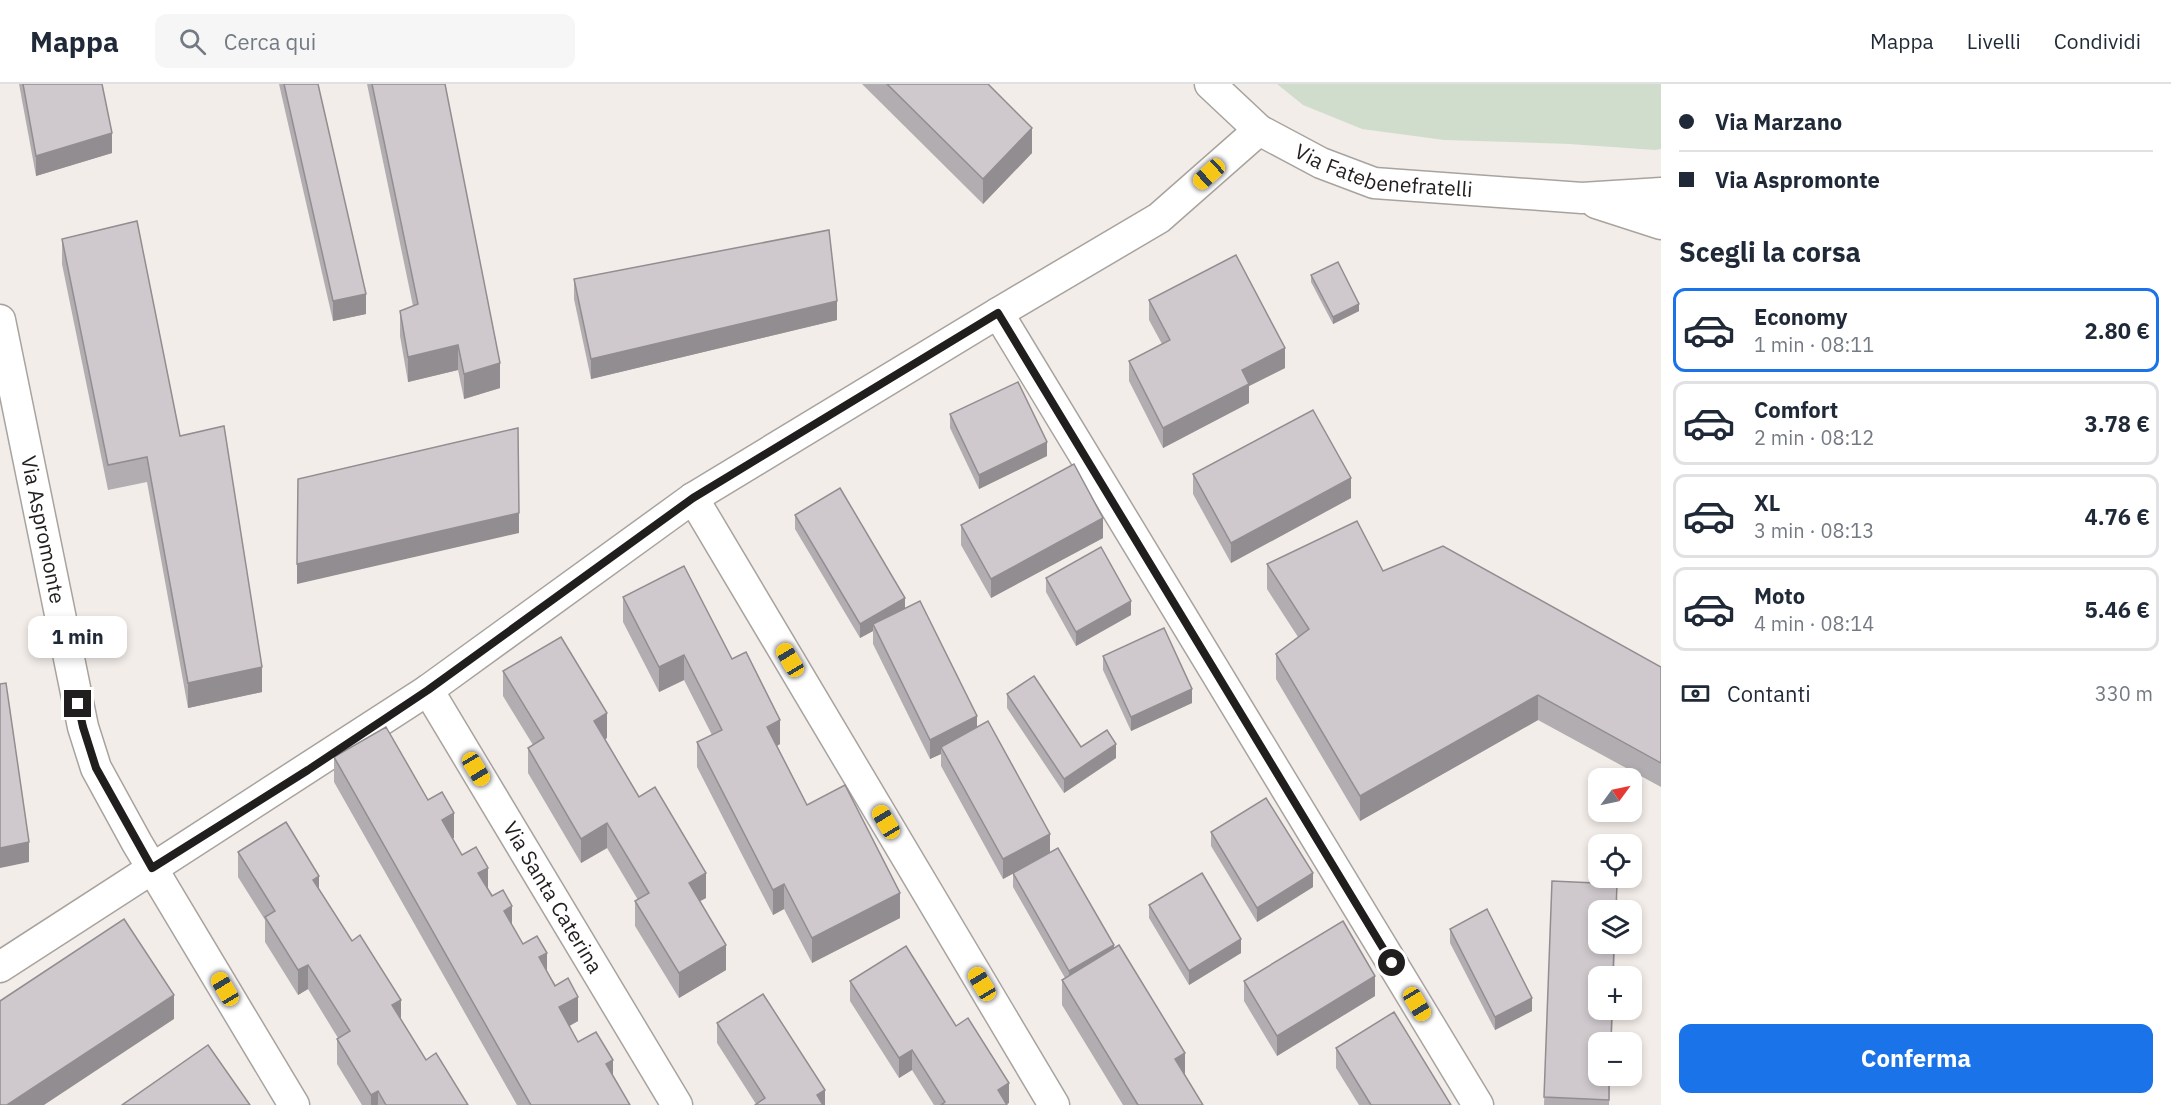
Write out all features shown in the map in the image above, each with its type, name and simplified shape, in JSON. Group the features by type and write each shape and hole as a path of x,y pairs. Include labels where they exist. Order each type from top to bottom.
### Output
{"street":[{"name":"Via Fatebenefratelli","path":"1210,84 1259,130 1321,163 1374,183 1582,198 1661,193"},
{"path":"0,967 308,770 428,690 693,498 1159,218 1259,130"},
{"name":"Via Fatebenefratelli","path":"1582,198 1661,224"},
{"path":"998,313 1478,1105"},
{"name":"Via Aspromonte","path":"0,320 83,727 96,768 152,868 294,1105"},
{"path":"693,498 1054,1105"},
{"name":"Via Santa Caterina","path":"428,690 677,1105"}],"green space":[{"path":"1277,84 1661,84 1661,149 1444,140 1362,129 1303,105"}],"building":[{"path":"23,84 102,84 112,133 36,156"},
{"path":"284,84 318,84 366,294 333,301"},
{"path":"372,84 445,84 500,363 464,374 458,345 408,357 400,311 418,304"},
{"path":"887,84 988,84 1032,128 983,179"},
{"path":"137,221 180,436 224,426 262,667 188,683 147,457 108,465 62,239"},
{"path":"829,230 837,301 591,359 574,279"},
{"path":"1236,255 1285,348 1242,370 1249,384 1163,428 1129,361 1170,340 1149,300"},
{"path":"1338,262 1359,304 1333,317 1311,275"},
{"path":"1018,382 1047,442 979,475 950,414"},
{"path":"1313,410 1351,478 1231,543 1193,474"},
{"path":"518,428 519,513 297,564 298,479"},
{"path":"1074,464 1103,518 991,579 961,525"},
{"path":"840,488 905,598 860,624 795,515"},
{"path":"1357,521 1383,571 1443,546 1661,667 1661,763 1538,695 1360,796 1276,654 1309,629 1267,564"},
{"path":"1101,547 1131,601 1076,632 1046,578"},
{"path":"684,566 732,659 746,652 780,720 767,727 807,805 845,785 900,893 812,938 784,884 773,890 697,742 722,730 684,655 659,667 623,597"},
{"path":"920,601 977,716 930,740 873,624"},
{"path":"1164,628 1192,689 1131,717 1103,656"},
{"path":"561,637 607,713 594,721 639,797 655,787 706,873 689,883 726,945 679,973 635,901 649,893 607,823 581,839 528,748 544,738 503,671"},
{"path":"1034,676 1081,747 1107,730 1116,744 1064,779 1007,694"},
{"path":"6,683 29,842 0,848 0,684"},
{"path":"988,721 1050,834 1003,859 941,747"},
{"path":"386,727 428,800 442,792 454,813 442,820 462,855 476,847 488,868 478,873 492,896 503,890 512,906 504,911 523,944 537,936 547,953 539,957 555,986 568,978 578,997 559,1007 578,1042 596,1032 613,1060 606,1064 630,1105 531,1105 334,757"},
{"path":"1266,798 1313,873 1257,908 1211,832"},
{"path":"286,822 319,876 313,880 352,941 360,935 401,1000 392,1005 426,1060 436,1053 468,1105 386,1105 378,1091 371,1095 337,1039 350,1031 308,965 298,970 265,917 275,911 238,852"},
{"path":"1058,848 1114,945 1069,971 1013,873"},
{"path":"1202,873 1241,939 1189,971 1149,905"},
{"path":"1552,881 1588,883 1588,888 1617,888 1616,900 1588,900 1588,954 1614,954 1613,966 1588,966 1588,1020 1612,1020 1611,1032 1588,1032 1588,1086 1609,1086 1609,1100 1544,1097"},
{"path":"1487,909 1532,998 1495,1017 1450,929"},
{"path":"124,919 174,995 7,1105 0,1105 0,1001"},
{"path":"1343,921 1375,976 1277,1036 1244,981"},
{"path":"1119,945 1185,1053 1175,1059 1203,1105 1138,1105 1062,980"},
{"path":"906,946 956,1026 968,1018 1009,1083 998,1090 1007,1105 941,1105 945,1102 912,1050 899,1058 850,981"},
{"path":"763,994 825,1090 817,1095 823,1105 755,1105 765,1098 717,1023"},
{"path":"1394,1012 1451,1105 1371,1105 1336,1048"},
{"path":"208,1045 250,1105 122,1105"}],"route":[{"path":"78,704 96,768 152,868 308,770 428,690 693,498 998,313 1392,963"}]}
